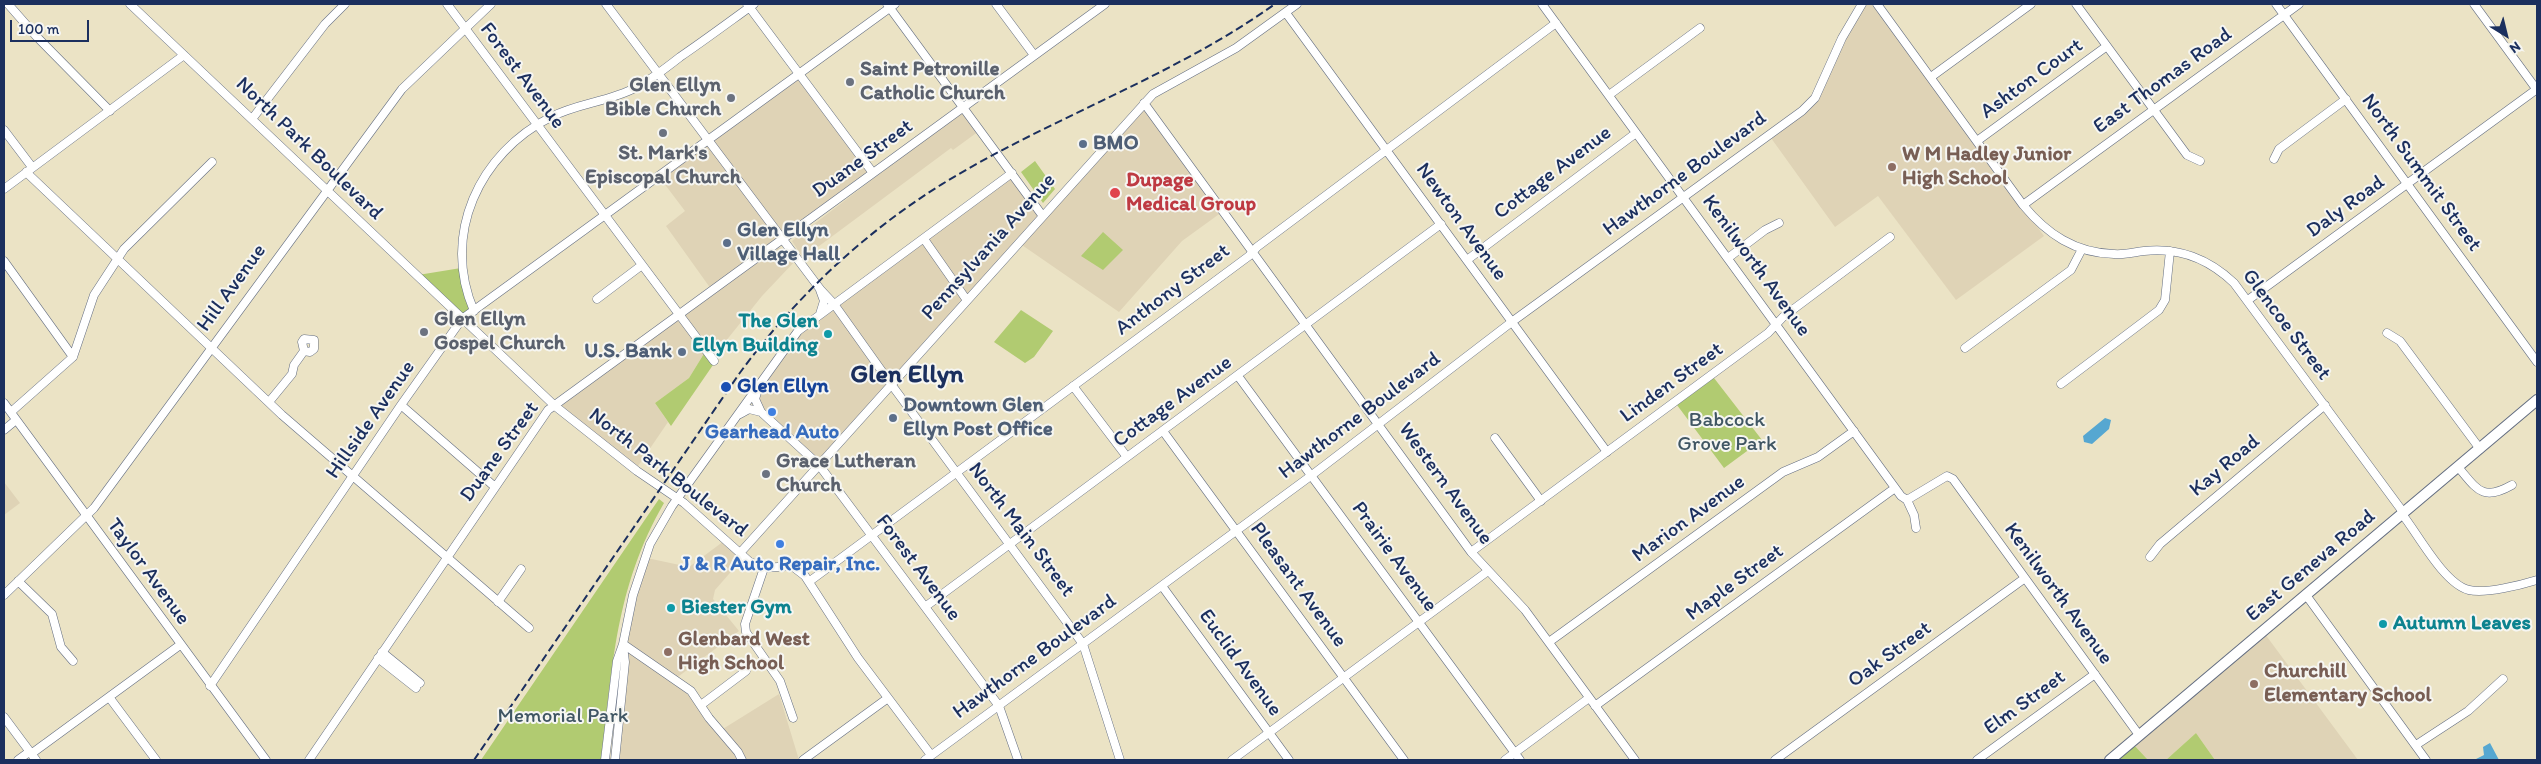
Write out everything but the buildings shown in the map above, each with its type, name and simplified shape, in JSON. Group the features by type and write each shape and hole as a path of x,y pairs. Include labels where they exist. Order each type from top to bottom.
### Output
{"main road":[{"name":"East Geneva Road","path":"2110,760 2537,400"}],"street":[{"path":"8,4 37,37 110,111"},
{"path":"133,6 143,4"},
{"path":"252,119 325,24 345,4"},
{"name":"Forest Avenue","path":"447,4 714,361"},
{"name":"Hill Avenue","path":"4,595 86,516 402,89 491,4"},
{"path":"996,4 1034,55"},
{"name":"Duane Street","path":"309,760 548,410 1105,4"},
{"name":"Pennsylvania Avenue","path":"740,553 1152,94 1217,59 1297,4"},
{"name":"Kenilworth Avenue","path":"1542,4 1895,488 1907,500 1947,476 1953,479 2139,734"},
{"name":"Hawthorne Boulevard","path":"928,758 1312,475 1513,321 1802,111 1815,98 1840,43 1862,4"},
{"name":"Glencoe Street","path":"1877,4 2024,205 2048,232 2082,249 2112,254 2170,251 2191,256 2214,266 2234,283 2248,300 2448,576 2456,584 2470,590 2495,589 2537,580"},
{"path":"1931,77 2031,4"},
{"path":"2076,4 2188,155 2200,161"},
{"name":"North Summit Street","path":"2276,4 2537,362"},
{"name":"East Thomas Road","path":"2024,205 2299,4"},
{"path":"2474,4 2537,89"},
{"name":"North Main Street","path":"609,5 658,74 820,289 834,304 890,384 1083,644 1120,760"},
{"path":"474,311 468,296 462,257 463,228 469,207 481,180 497,158 537,124 569,109 624,93 658,74 750,5 873,173"},
{"path":"891,5 1042,215"},
{"name":"Hillside Avenue","path":"210,686 401,405 462,319 891,5"},
{"name":"North Park Boulevard","path":"133,6 555,406 634,468 678,499 757,567 764,568"},
{"name":"Newton Avenue","path":"1286,13 1607,452"},
{"name":"Anthony Street","path":"810,582 1556,23"},
{"path":"1609,95 1700,28"},
{"name":"Ashton Court","path":"1977,141 2107,46"},
{"path":"4,189 184,55"},
{"name":"Daly Road","path":"2248,300 2537,89"},
{"path":"2274,159 2279,149 2346,99"},
{"name":"Western Avenue","path":"1144,103 1471,552 1525,610 1635,760"},
{"path":"4,130 29,170 211,347 352,477 529,628"},
{"name":"Cottage Avenue","path":"1467,260 1636,132"},
{"path":"11,412 73,357 94,295 124,249 212,162"},
{"path":"605,760 616,661 623,644 633,595 650,544 678,499 798,331 1012,173"},
{"path":"1728,258 1766,230 1780,223"},
{"name":"Cottage Avenue","path":"925,607 1441,224"},
{"name":"Linden Street","path":"1471,552 1768,333 1776,324 1890,237"},
{"path":"924,239 966,299"},
{"path":"1965,348 2072,270 2082,249"},
{"path":"2061,384 2159,310 2164,300 2170,251"},
{"path":"4,262 73,357"},
{"path":"597,299 642,265"},
{"path":"820,289 824,301 820,314"},
{"path":"820,314 831,312 842,318"},
{"path":"2388,333 2400,341 2480,449"},
{"path":"269,402 292,374 294,365 304,351"},
{"name":"Prairie Avenue","path":"1238,376 1520,760"},
{"path":"761,412 755,399 763,380"},
{"path":"1073,386 1127,457"},
{"name":"Taylor Avenue","path":"4,403 266,760"},
{"path":"401,405 495,487"},
{"name":"Kay Road","path":"2150,557 2160,544 2325,405"},
{"path":"738,416 749,408 761,412"},
{"name":"Forest Avenue","path":"761,412 819,465 999,706 1018,760"},
{"path":"4,430 16,420"},
{"name":"Pleasant Avenue","path":"1163,431 1404,760"},
{"name":"Marion Avenue","path":"1549,642 1784,472 1818,457 1854,431"},
{"path":"1495,438 1541,501"},
{"path":"2458,467 2477,489 2487,494 2498,493 2512,485"},
{"name":"Maple Street","path":"1596,706 1895,488"},
{"path":"1907,500 1914,515 1916,528"},
{"path":"793,718 780,681 746,632 745,624 764,568 786,564 792,566 810,582 858,658 888,698 928,758"},
{"path":"498,602 521,569"},
{"path":"1232,760 1488,571"},
{"name":"Oak Street","path":"1775,760 2025,578"},
{"path":"18,581 52,614 61,647 73,661"},
{"name":"Euclid Avenue","path":"1162,586 1289,760"},
{"path":"2306,595 2426,760"},
{"path":"18,760 32,755 180,644"},
{"path":"623,644 687,687 738,752 742,760"},
{"path":"614,760 624,662 623,644"},
{"path":"380,655 418,686"},
{"path":"701,705 746,671"},
{"name":"Elm Street","path":"1976,760 2095,674"},
{"path":"2416,745 2468,710 2503,680"},
{"path":"109,697 156,760"},
{"path":"804,760 888,698"},
{"path":"1505,760 1589,698"},
{"path":"4,717 32,755"}],"shaded area":[{"name":"W M Hadley Junior High School","path":"1864,4 1874,4 2044,236 1956,300 1878,196 1835,227 1771,138 1809,110 1818,99 1842,45"},
{"path":"800,75 872,173 783,238 711,140"},
{"path":"1144,106 1222,212 1182,241 1119,312 1019,243"},
{"path":"963,110 979,131 953,150 951,148 803,258 792,241"},
{"path":"709,142 780,239 711,289 666,226 685,211 660,178"},
{"path":"1011,176 1039,215 967,297 926,240"},
{"path":"923,241 965,299 891,382 834,307"},
{"path":"779,248 788,251 796,260 762,296 713,357 682,315"},
{"path":"832,307 889,384 819,463 749,401 799,332"},
{"path":"679,316 705,352 689,378 655,403 668,422 636,469 557,406"},
{"path":"4,482 20,503 4,515"},
{"name":"Glenbard West High School","path":"724,541 743,558 715,590 713,599 739,631 675,679 687,688 718,732 779,694 799,760 615,760 625,643 635,597 647,558 689,567"},
{"name":"Churchill Elementary School","path":"2265,634 2358,760 2215,760 2196,733 2166,760 2148,760 2134,745"}],"green space":[{"path":"1035,161 1055,189 1043,203 1021,172"},
{"path":"1103,232 1123,250 1103,270 1081,256"},
{"path":"461,268 470,311 461,317 418,275"},
{"path":"1021,310 1053,331 1034,357 1025,363 994,342"},
{"path":"705,352 713,365 671,426 655,403 689,378"},
{"name":"Babcock Grove Park","path":"1714,378 1762,440 1724,468 1677,405"},
{"name":"Memorial Park","path":"659,499 664,503 635,566 619,628 613,659 601,760 481,760"},
{"path":"2196,733 2215,760 2166,760"},
{"path":"2134,745 2148,760 2116,760"}],"water":[{"path":"2105,418 2111,420 2109,429 2092,444 2084,442 2083,436"},
{"path":"2490,743 2499,760 2474,760 2484,755 2483,747"}],"railway":[{"path":"474,760 739,374 782,320 830,271 882,226 939,186 1022,140 1194,54 1275,4"}],"place":[{"name":"Saint Petronille Catholic Church","path":"850,82"},
{"name":"Glen Ellyn Bible Church","path":"731,98"},
{"name":"St. Mark's Episcopal Church","path":"663,133"},
{"name":"BMO","path":"1083,144"},
{"name":"W M Hadley Junior High School","path":"1892,167"},
{"name":"Dupage Medical Group","path":"1115,193"},
{"name":"Glen Ellyn Village Hall","path":"727,243"},
{"name":"Glen Ellyn Gospel Church","path":"424,332"},
{"name":"The Glen Ellyn Building","path":"828,334"},
{"name":"U.S. Bank","path":"682,352"},
{"name":"Glen Ellyn","path":"726,387"},
{"name":"Gearhead Auto","path":"772,412"},
{"name":"Downtown Glen Ellyn Post Office","path":"893,418"},
{"name":"Grace Lutheran Church","path":"766,474"},
{"name":"J & R Auto Repair, Inc.","path":"780,544"},
{"name":"Biester Gym","path":"671,608"},
{"name":"Autumn Leaves","path":"2383,624"},
{"name":"Glenbard West High School","path":"668,652"},
{"name":"Churchill Elementary School","path":"2254,684"}],"district":[{"name":"Glen Ellyn","path":"907,375"}]}
